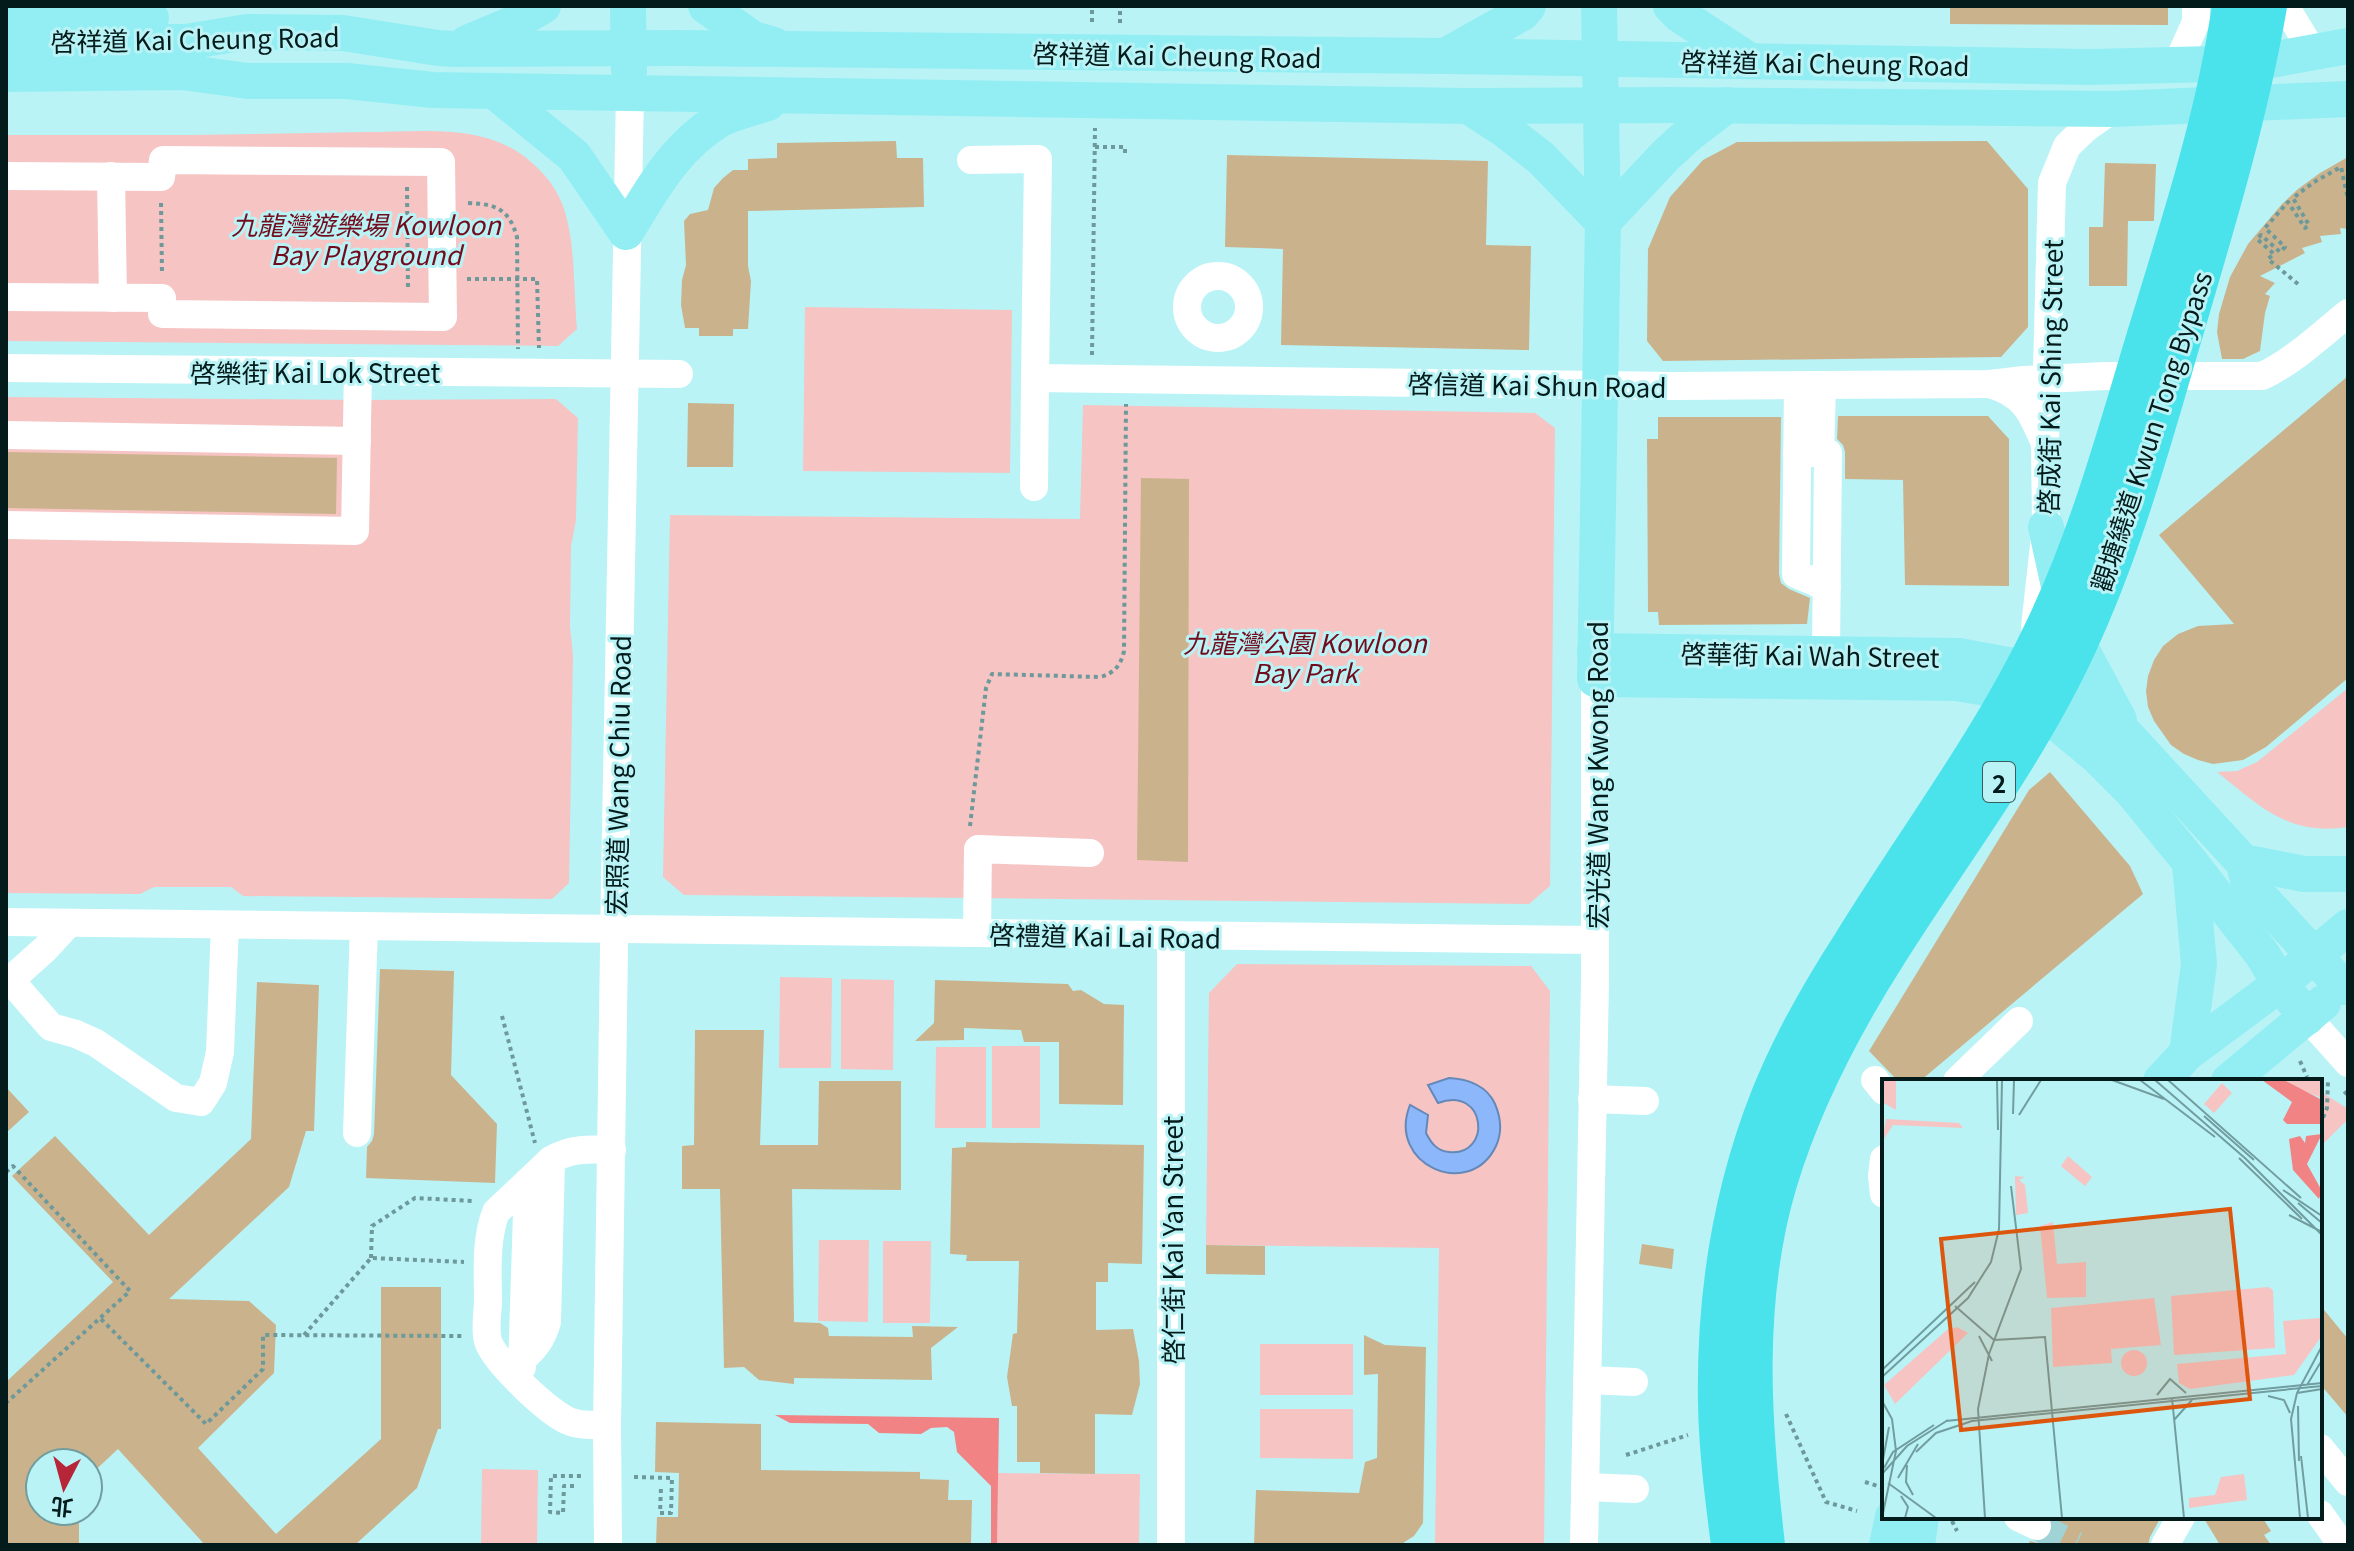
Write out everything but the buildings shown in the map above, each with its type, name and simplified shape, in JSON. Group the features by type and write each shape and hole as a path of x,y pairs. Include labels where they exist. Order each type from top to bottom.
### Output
{"highway":[{"name":"觀塘繞道 Kwun Tong Bypass","path":"1731,1545 1720,1448 1719,1341 1730,1241 1753,1147 1771,1096 1806,1022 1852,943 2010,697 2064,589 2100,491 2187,202 2214,102 2232,6"},
{"name":"觀塘繞道 Kwun Tong Bypass","path":"1765,1545 1755,1444 1753,1347 1757,1284 1777,1183 1808,1100 1847,1020 1888,951 2028,736 2075,649 2092,610 2138,486 2236,155 2267,6"}],"main road":[{"path":"454,49 512,24 543,6"},
{"name":"宏照道 Wang Chiu Road","path":"628,6 630,93"},
{"path":"706,6 753,39 791,50"},
{"path":"1446,56 1522,13 1528,6"},
{"name":"宏光道 Wang Kwong Road","path":"1595,665 1603,222 1599,6"},
{"path":"1671,6 1750,61"},
{"path":"6,15 184,18 247,32"},
{"name":"啓祥道 Kai Cheung Road","path":"6,42 186,42 247,32 343,33 454,49 1446,56 2090,67 2254,63 2331,50"},
{"name":"啓祥道 Kai Cheung Road","path":"6,74 182,72 248,81 347,81 433,90 1468,106 2113,109 2348,99"},
{"path":"6,96 183,95 248,81"},
{"path":"494,91 574,156 626,232 659,178 690,142 723,118 794,94"},
{"path":"1468,106 1541,158 1603,222 1666,155 1727,105"},
{"path":"2046,527 2072,632 2127,736"},
{"name":"啓華街 Kai Wah Street","path":"1595,665 1825,673 1959,656 2017,680"},
{"path":"2017,680 2051,679 2127,736 2243,862 2250,886 2346,988 2231,1079"},
{"path":"2017,680 2038,707 2098,757 2132,791 2262,954 2280,984 2307,1017"},
{"path":"2187,1053 2199,964 2190,862"},
{"path":"2243,862 2304,874 2348,874"},
{"path":"2163,1079 2187,1053 2280,984 2348,927"},
{"path":"1887,1545 1893,1519"},
{"path":"1917,1545 1936,1519"}],"street":[{"path":"2177,64 2196,22 2196,6"},
{"path":"2285,6 2331,50"},
{"name":"宏照道 Wang Chiu Road","path":"608,1545 607,1425 630,93"},
{"name":"啓成街 Kai Shing Street","path":"2017,680 2035,626 2046,527 2045,443 2052,183 2067,146 2113,109"},
{"path":"971,160 1038,159 1034,487"},
{"path":"6,176 161,177 163,160 441,162 443,317 162,314 162,298 6,297"},
{"path":"111,176 113,298"},
{"name":"啓信道 Kai Shun Road","path":"1035,378 1088,367 1215,380 1601,385 1990,384 2106,376 2262,376 2300,352 2348,313"},
{"path":"1215,380 1217,337"},
{"name":"啓樂街 Kai Lok Street","path":"6,368 679,374"},
{"path":"6,525 355,531 358,371"},
{"path":"1990,384 2008,389 2028,407 2045,443"},
{"path":"1810,385 1808,453 1828,453 1825,673"},
{"path":"6,435 357,441"},
{"name":"宏光道 Wang Kwong Road","path":"1584,1545 1595,940 1595,665"},
{"path":"977,933 978,849 1090,853"},
{"path":"6,922 615,929"},
{"path":"69,923 8,982 51,1027 96,1043 176,1098 201,1102 213,1083 220,1052 225,925"},
{"path":"357,1133 349,1045 364,926"},
{"name":"啓禮道 Kai Lai Road","path":"615,929 1595,940"},
{"name":"啓仁街 Kai Yan Street","path":"1171,935 1171,1545"},
{"path":"2307,1017 2338,1072"},
{"path":"1959,1079 2019,1021"},
{"path":"1592,1099 1645,1101"},
{"path":"544,1154 612,1150"},
{"path":"544,1154 520,1189 516,1369 555,1414 570,1422 607,1425"},
{"path":"516,1369 534,1350 547,1322 544,1154"},
{"path":"1587,1380 1634,1382"},
{"path":"2322,1450 2348,1482"},
{"path":"1585,1487 1635,1489"},
{"path":"2322,1517 2337,1538 2337,1545"},
{"path":"2165,1545 2180,1519"}],"path":[{"path":"1092,6 1093,28"},
{"path":"1120,6 1120,29"},
{"path":"1088,367 1095,126"},
{"path":"1095,147 1125,147 1125,154"},
{"path":"407,162 408,317"},
{"path":"2298,284 2268,259 2274,254 2257,239 2261,235 2280,252 2285,247 2265,228 2288,202 2305,228 2309,225 2293,198 2341,167 2348,199"},
{"path":"161,177 162,298"},
{"path":"470,203 487,204 512,221 517,237 518,345"},
{"path":"471,279 537,279 539,346"},
{"path":"970,826 986,688 992,674 1099,677 1112,673 1122,660 1126,398"},
{"path":"502,1016 544,1154"},
{"path":"2300,1061 2307,1077"},
{"path":"2322,1120 2338,1072"},
{"path":"6,1172 13,1166 130,1291 6,1403"},
{"path":"304,1335 371,1258 372,1226 415,1198 484,1202"},
{"path":"371,1258 478,1262"},
{"path":"101,1319 206,1424 263,1369 263,1335 477,1337"},
{"path":"551,1476 550,1512 563,1513 564,1486 574,1486"},
{"path":"661,1487 660,1513 671,1513 672,1478"},
{"path":"1865,1482 1882,1487"},
{"path":"1936,1519 1957,1531"}],"green space":[{"name":"九龍灣遊樂場 Kowloon Bay Playground","path":"431,131 474,135 513,149 538,168 555,190 566,215 570,236 577,329 558,346 6,341 6,135"},
{"path":"805,307 1012,310 1010,473 803,471"},
{"path":"6,397 556,399 578,418 576,520 571,546 570,627 573,655 569,883 552,899 243,896 231,887 154,887 140,894 6,893"},
{"name":"九龍灣公園 Kowloon Bay Park","path":"1083,405 1535,413 1555,428 1550,886 1529,904 684,895 663,877 670,515 1080,519"},
{"path":"2348,688 2348,827 2327,829 2292,823 2262,807 2217,772 2237,771 2257,762"},
{"path":"1237,964 1531,966 1550,991 1544,1545 1435,1545 1439,1248 1206,1245 1209,993"},
{"path":"780,977 832,978 831,1068 779,1068"},
{"path":"841,979 894,980 893,1070 841,1069"},
{"path":"992,1046 1040,1046 1040,1128 992,1128"},
{"path":"936,1047 986,1047 986,1128 935,1128"},
{"path":"2322,1092 2348,1109 2348,1119 2322,1145"},
{"path":"819,1240 869,1240 868,1322 818,1321"},
{"path":"883,1241 931,1241 930,1323 883,1323"},
{"path":"1260,1344 1353,1344 1353,1395 1260,1395"},
{"path":"1260,1409 1353,1409 1353,1459 1260,1458"},
{"path":"482,1469 538,1470 537,1545 481,1545"},
{"path":"998,1473 1140,1474 1139,1545 997,1545"}],"shaded area":[{"path":"775,1415 999,1418 997,1545 991,1545 991,1486 957,1452 954,1432 947,1427 931,1428 921,1434 879,1433 868,1424 790,1423"}],"water":[{"path":"1449,1078 1470,1082 1492,1098 1499,1115 1500,1131 1496,1146 1484,1162 1468,1171 1451,1173 1434,1169 1420,1159 1410,1144 1406,1126 1410,1105 1428,1115 1426,1133 1438,1148 1449,1152 1463,1151 1472,1144 1478,1123 1474,1112 1466,1104 1454,1100 1438,1103 1428,1085"}],"tunnel":[{"path":"2037,1526 2076,1545"}]}
